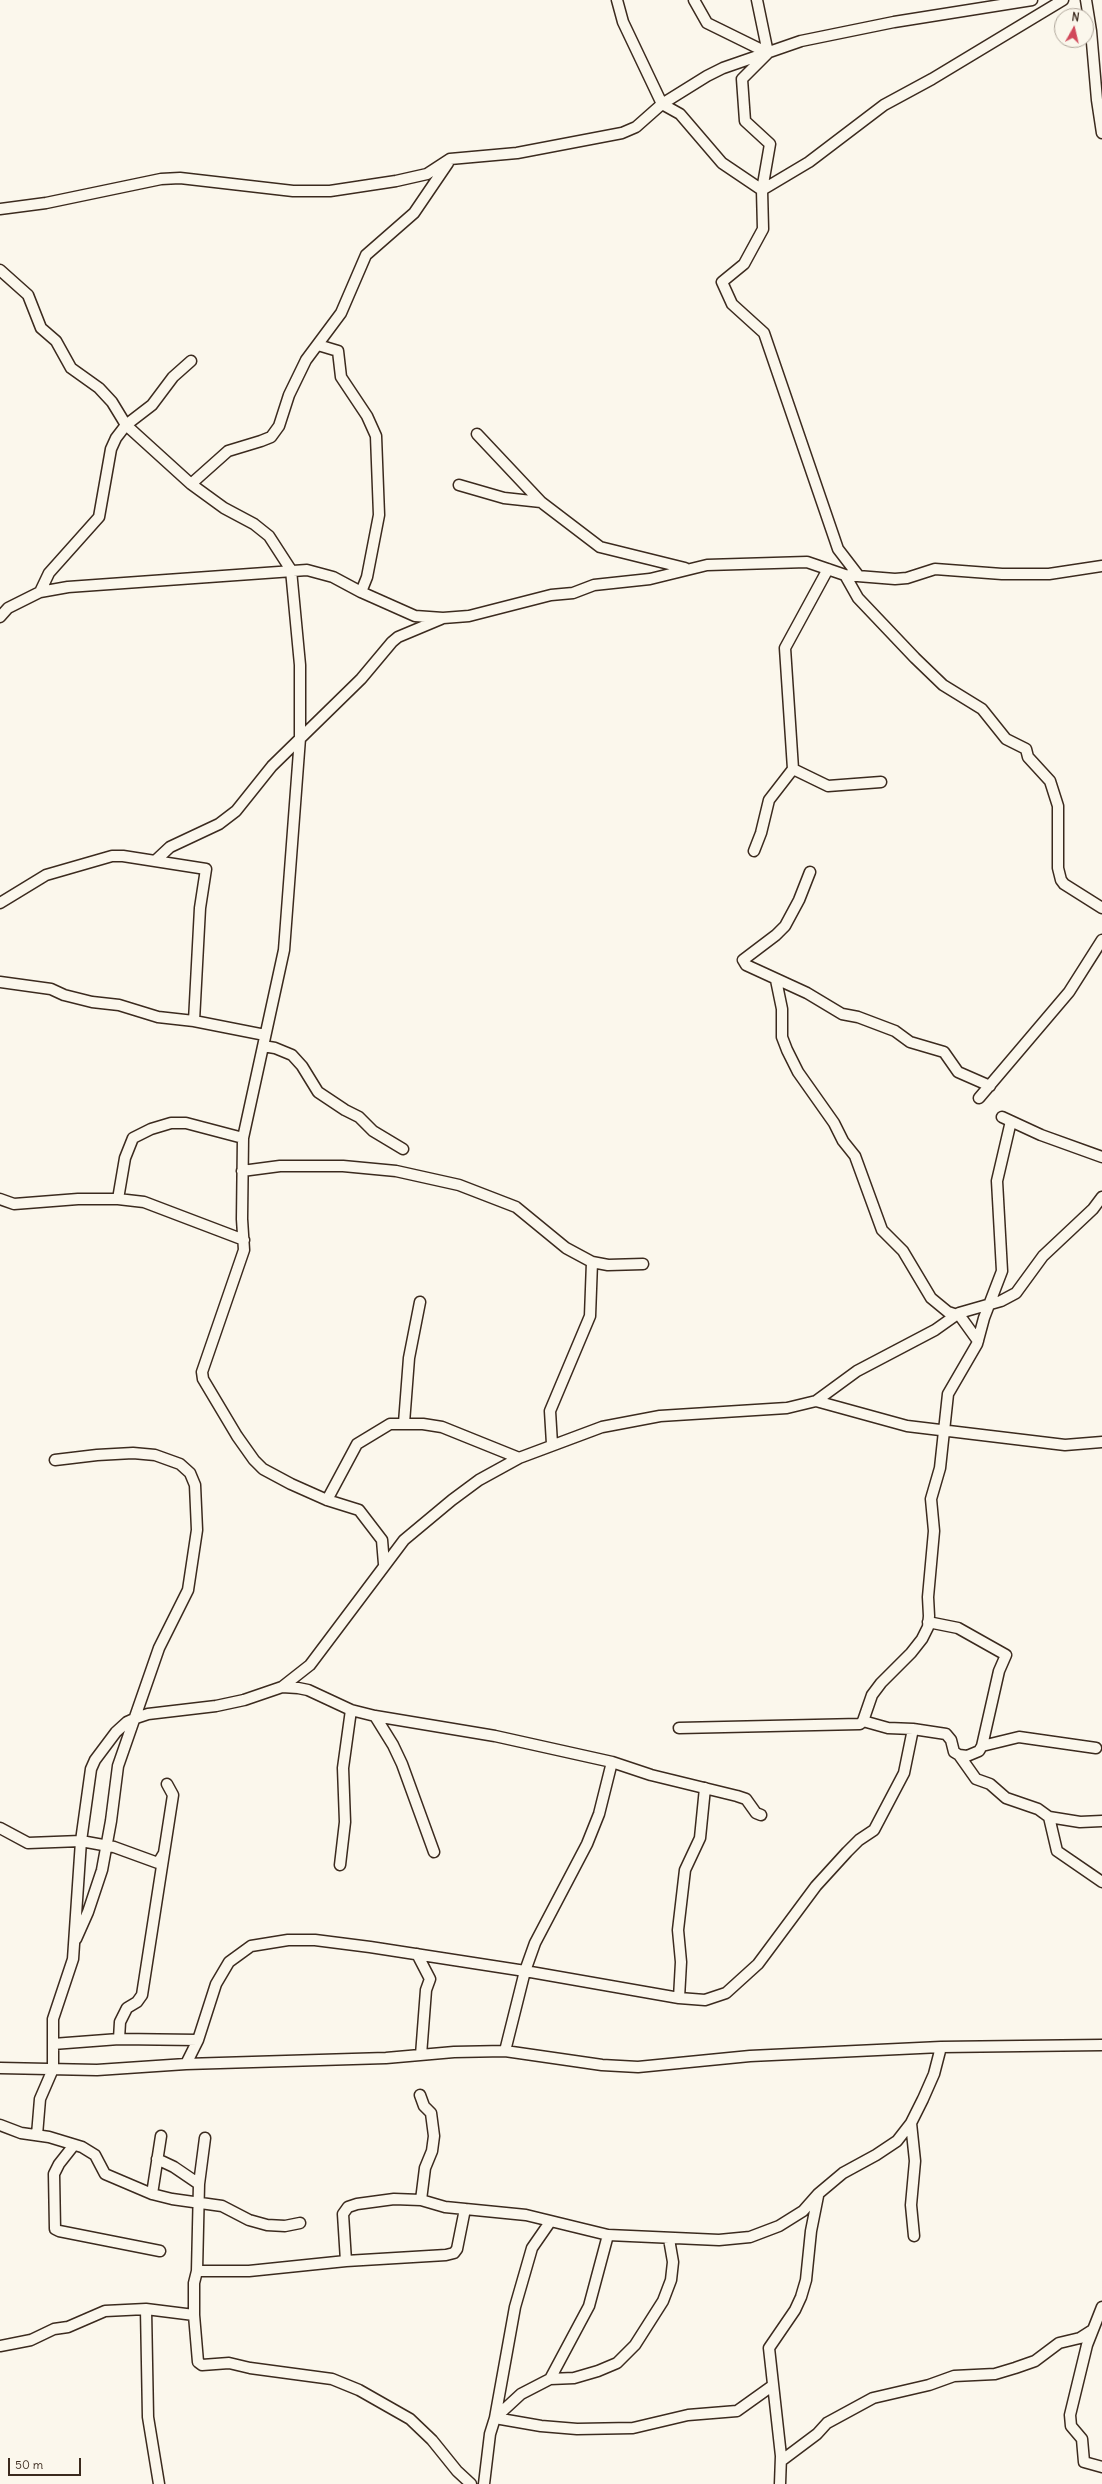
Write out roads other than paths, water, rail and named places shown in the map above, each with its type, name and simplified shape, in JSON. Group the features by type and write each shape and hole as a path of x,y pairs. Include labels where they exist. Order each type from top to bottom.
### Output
{"street":[{"path":"617,0 623,22 662,104 680,114 722,162 762,190"},
{"path":"694,0 706,23 768,53"},
{"path":"757,0 768,53"},
{"path":"0,209 46,204 135,184 180,178 286,191 330,191 360,188 427,174 450,159 517,153 604,138 636,127 662,104 683,89 723,68 801,41 838,33 1032,0"},
{"path":"762,190 809,162 884,105 932,79 1063,0"},
{"path":"1086,0 1092,31 1096,100 1102,133"},
{"path":"768,53 742,79 745,121 770,144 762,190 763,229 744,264 722,282 732,304 764,334 838,549 858,575"},
{"path":"191,484 228,451 270,437 279,426 289,395 306,360 341,313 366,255 414,214 450,159"},
{"path":"0,270 28,295 41,328 56,341 71,368 99,388 112,402 126,425 191,484 224,508 254,524 269,536 291,570 300,665 300,738 284,950 243,1138 242,1171 244,1240 240,1268 202,1367 203,1379 237,1436 263,1468 291,1484 328,1500 359,1510 370,1522 382,1540 384,1564"},
{"path":"318,345 338,351 341,377 367,416 376,436 379,515 367,577 361,592"},
{"path":"40,592 49,573 99,517 111,448 126,425 152,405 172,377 192,361"},
{"path":"477,434 541,502 600,547 687,569"},
{"path":"459,485 504,498 541,502"},
{"path":"0,617 8,608 40,592 55,588 291,570 307,570 333,577 361,592 415,616 443,618 469,616 551,595 573,593 594,585 650,579 707,565 794,561 815,563 845,575 894,579 907,578 935,569 1002,574 1050,574 1102,566"},
{"path":"754,851 761,833 769,800 793,769 785,648 828,569"},
{"path":"845,575 858,598 943,685 982,709 1006,739 1026,749 1028,757 1050,781 1058,806 1058,868 1061,880 1064,884 1102,908"},
{"path":"155,862 170,847 219,824 236,811 272,766 361,679 398,637 443,618"},
{"path":"793,769 828,786 881,782"},
{"path":"0,903 25,886 56,870 112,856 124,856 155,862 204,868 206,871 200,908 194,1021"},
{"path":"810,872 799,900 784,926 776,935 743,960 746,966 807,993 842,1014 858,1016 895,1031 910,1042 944,1052 958,1072 990,1086"},
{"path":"978,1098 990,1086 1069,992 1102,940"},
{"path":"776,980 782,1009 782,1037 787,1050 798,1072 834,1123 843,1141 855,1156 882,1230 906,1256 931,1298 948,1312 957,1314 978,1340"},
{"path":"0,982 51,989 64,995 92,1002 119,1005 158,1017 194,1021 266,1035"},
{"path":"263,1046 275,1048 292,1055 302,1066 318,1092 345,1110 359,1117 373,1131 403,1149"},
{"path":"678,1728 860,1724 863,1721 872,1694 881,1682 911,1653 922,1639 928,1622 928,1596 934,1531 931,1499 940,1468 943,1430 951,1388 966,1366 978,1340 984,1318 991,1304 1002,1271 997,1181 1006,1119 1041,1135 1102,1157"},
{"path":"118,1199 125,1158 133,1138 151,1129 171,1123 186,1123 243,1138"},
{"path":"242,1171 280,1166 343,1166 396,1171 459,1185 516,1207 566,1248 592,1262 608,1265 643,1264"},
{"path":"38,2135 40,2099 53,2069 53,2019 72,1960 86,1796 95,1760 116,1732 127,1722 148,1714 216,1706 244,1700 282,1687 310,1665 384,1564 404,1540 452,1500 479,1480 519,1458 602,1426 660,1416 787,1408 816,1401 857,1371 935,1330 957,1314 967,1309 991,1304 1016,1293 1047,1251 1093,1209 1102,1197"},
{"path":"0,1199 21,1204 78,1199 118,1199 144,1202 244,1240"},
{"path":"552,1444 550,1411 590,1316 592,1262"},
{"path":"404,1423 409,1358 420,1302"},
{"path":"816,1401 907,1426 1065,1445 1102,1442"},
{"path":"328,1500 357,1444 390,1424 404,1423 442,1427 519,1458"},
{"path":"55,1460 97,1455 155,1455 180,1464 190,1473 195,1485 196,1530 188,1590 159,1648 146,1683 136,1718 118,1766 102,1870 88,1912 73,1946"},
{"path":"928,1622 958,1628 1006,1654 999,1671 982,1746"},
{"path":"282,1687 308,1690 352,1710 375,1716 495,1736 612,1762 651,1775 746,1799 756,1813 761,1815"},
{"path":"340,1865 345,1822 343,1768 352,1710"},
{"path":"375,1716 393,1745 402,1764 434,1852"},
{"path":"863,1721 888,1728 913,1729 949,1736 952,1748 960,1755 976,1779 990,1784 1002,1795 1038,1809 1049,1817 1080,1822 1102,1822"},
{"path":"186,2064 198,2040 224,1969 237,1955 251,1946 288,1940 315,1940 417,1954 680,1998 704,2000 726,1993 758,1964 816,1886 859,1840 874,1830 904,1774 913,1729"},
{"path":"960,1755 974,1754 982,1746 1019,1737 1096,1748"},
{"path":"505,2051 524,1971 534,1943 587,1844 599,1814 612,1762"},
{"path":"119,2040 120,2022 127,2008 137,2002 142,1995 173,1795 167,1784"},
{"path":"680,1998 681,1962 678,1930 685,1870 700,1838 706,1788"},
{"path":"1049,1817 1057,1851 1102,1882"},
{"path":"0,1828 28,1843 81,1841 107,1845 158,1863 165,1852"},
{"path":"417,1954 430,1979 426,1990 421,2055"},
{"path":"53,2044 119,2040 198,2040"},
{"path":"0,2068 97,2070 186,2064 386,2058 505,2051 619,2067 750,2056 941,2047 1102,2045"},
{"path":"346,2261 343,2214 348,2207 357,2204 394,2199 422,2200 465,2209 526,2216 608,2235 669,2239 718,2240 750,2237 779,2226 803,2211 818,2194 843,2174 876,2156 896,2140 911,2123 934,2074 941,2047"},
{"path":"420,2095 424,2106 430,2112 434,2136 432,2151 425,2168 422,2200"},
{"path":"911,2123 916,2161 911,2205 914,2236"},
{"path":"0,2125 21,2133 38,2135 74,2145 91,2152 105,2174 152,2194 172,2199 222,2206 249,2220 267,2226 285,2226 300,2223"},
{"path":"152,2194 161,2136"},
{"path":"205,2138 199,2184 197,2271 194,2315 196,2357 198,2362 202,2365 229,2363 250,2368 332,2379 359,2390 410,2419 432,2440 457,2471 471,2484"},
{"path":"74,2145 59,2164 54,2174 55,2229 160,2251"},
{"path":"157,2159 174,2167 199,2184"},
{"path":"780,2484 781,2461 769,2348 795,2310 806,2280 810,2231 818,2194"},
{"path":"197,2271 249,2271 346,2261 454,2253 457,2249 465,2209"},
{"path":"484,2484 490,2434 495,2418 515,2307 532,2248 550,2222"},
{"path":"550,2380 589,2306 608,2235"},
{"path":"495,2418 521,2394 550,2380 574,2378 598,2371 617,2363 635,2345 663,2301 672,2280 673,2262 669,2239"},
{"path":"1102,2307 1091,2331 1070,2415 1071,2426 1082,2439 1084,2462 1102,2467"},
{"path":"0,2346 31,2340 54,2329 68,2327 105,2311 146,2309 194,2315"},
{"path":"146,2309 148,2417 159,2484"},
{"path":"781,2461 817,2434 827,2423 873,2398 929,2386 954,2376 995,2374 1015,2368 1035,2361 1059,2343 1080,2338 1091,2331"},
{"path":"495,2418 548,2427 633,2428 688,2415 737,2411 772,2386"}]}
